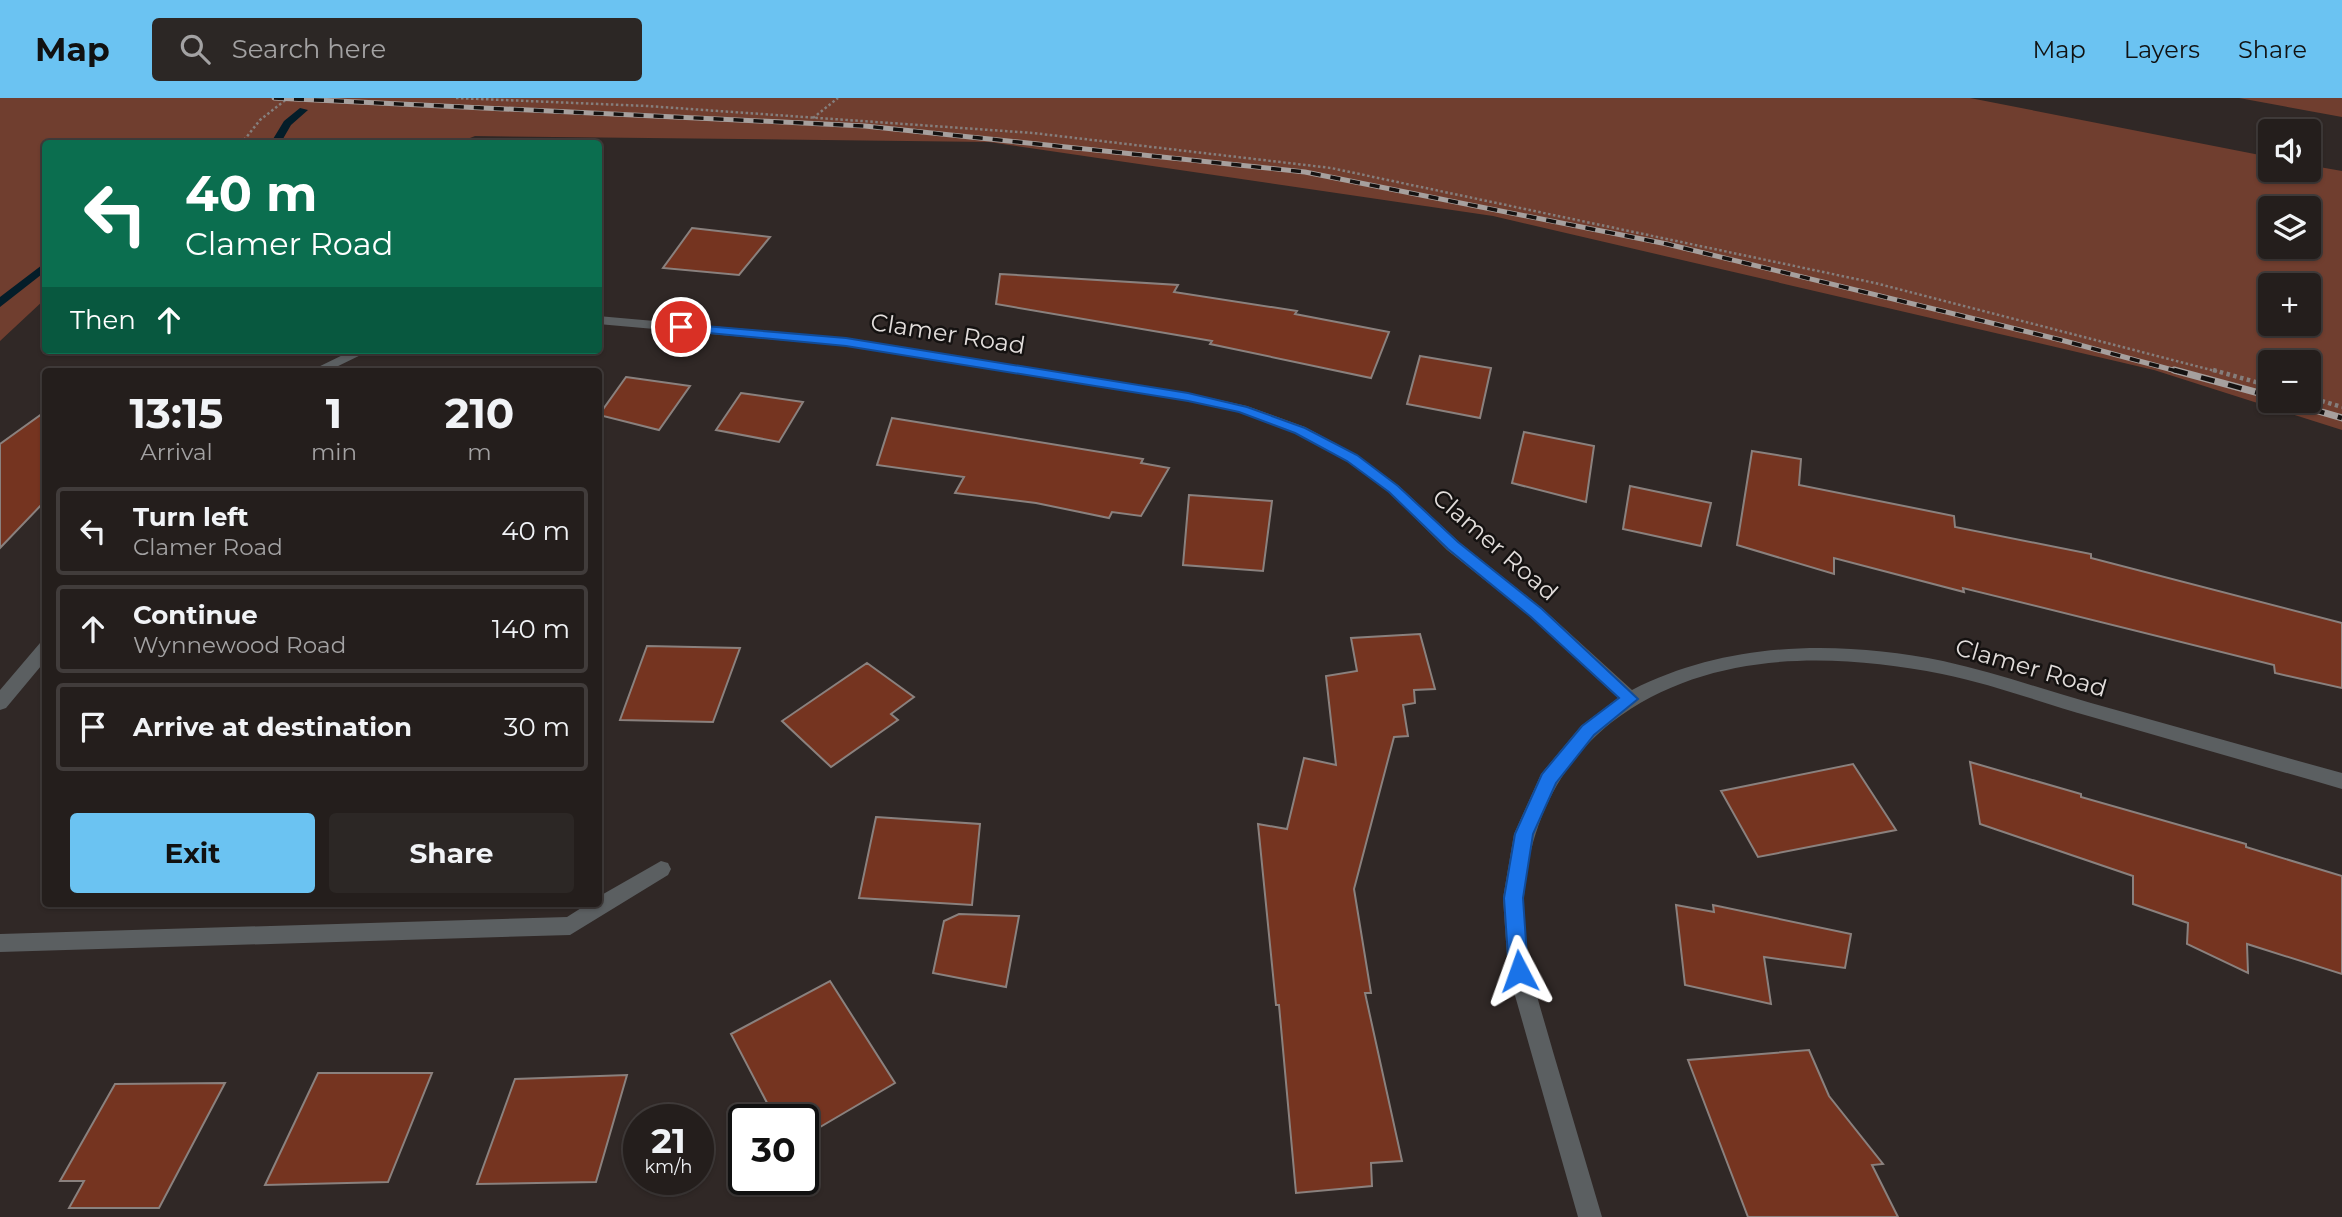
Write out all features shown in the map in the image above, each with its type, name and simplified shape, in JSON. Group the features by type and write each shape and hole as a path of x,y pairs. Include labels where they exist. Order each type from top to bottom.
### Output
{"street":[{"name":"Clamer Road","path":"602,320 846,342 1188,397 1242,409 1300,430 1352,458 1394,489 1453,546 1537,613 1630,699 1663,682 1727,662 1793,654 1863,655 1944,668 2342,781"},
{"path":"324,368 355,354"},
{"path":"0,703 42,652"},
{"path":"1590,1217 1519,971 1513,898 1524,834 1549,779 1588,730 1630,699"},
{"path":"602,906 661,869"},
{"path":"0,943 570,926 600,907"}],"path":[{"path":"244,140 260,120 288,98"},
{"path":"456,98 647,106 1033,134 1331,168 1875,283 2150,352 2258,383"},
{"path":"813,118 838,98"},
{"path":"2321,401 2342,407"}],"shaded area":[{"path":"0,98 1970,98 2258,155 2258,182 2321,182 2321,167 2342,171 2342,430 2289,413 2321,413 2321,350 2258,350 2258,403 2154,370 1493,216 989,142 475,136 465,140 42,140 42,302 0,341"},
{"path":"2239,98 2342,98 2342,117"}],"building":[{"path":"692,228 770,237 739,275 663,268"},
{"path":"1000,274 1178,285 1174,292 1297,311 1295,314 1389,332 1371,378 1210,344 1212,341 996,304"},
{"path":"1420,356 1491,368 1480,418 1407,404"},
{"path":"626,377 690,386 659,430 602,416 602,411"},
{"path":"741,393 803,402 779,442 716,430"},
{"path":"42,414 42,504 0,548 0,444"},
{"path":"892,418 1143,459 1141,463 1169,468 1141,516 1112,512 1109,518 1036,503 955,493 964,477 877,465"},
{"path":"1524,432 1594,446 1586,502 1512,483"},
{"path":"1752,451 1801,459 1799,485 1954,516 1955,527 2091,554 2091,558 2342,623 2342,688 2275,673 2274,665 1963,588 1964,592 1834,558 1834,574 1737,545"},
{"path":"1630,486 1711,503 1701,546 1623,529"},
{"path":"1189,495 1272,501 1263,571 1183,565"},
{"path":"1420,634 1435,689 1414,690 1415,703 1403,705 1408,736 1394,737 1354,889 1371,993 1365,993 1402,1161 1371,1163 1372,1186 1296,1193 1279,1005 1276,1005 1258,824 1287,829 1304,758 1336,765 1326,676 1357,671 1351,638"},
{"path":"647,646 740,648 713,722 620,720"},
{"path":"867,663 914,697 891,714 898,720 831,767 782,721"},
{"path":"1970,762 2246,844 2246,847 2342,876 2342,974 2247,944 2248,973 2187,944 2188,923 2133,904 2133,876 1980,824"},
{"path":"1853,764 1896,830 1758,857 1721,791"},
{"path":"876,817 980,824 972,905 859,898"},
{"path":"1676,905 1714,912 1713,905 1851,934 1845,968 1764,957 1771,1004 1685,985"},
{"path":"959,914 1019,916 1006,987 933,973 944,921"},
{"path":"830,981 895,1083 819,1128 819,1104 768,1104 731,1034"},
{"path":"1809,1050 1829,1096 1883,1164 1872,1165 1898,1217 1748,1217 1688,1060"},
{"path":"318,1073 432,1073 388,1182 265,1185"},
{"path":"627,1075 596,1182 477,1184 515,1079"},
{"path":"225,1083 159,1208 69,1208 84,1181 60,1181 115,1084"}],"waterway":[{"path":"277,140 287,123 303,110"},
{"path":"0,303 42,268"}],"railway":[{"path":"274,98 865,126 1305,172 1667,244 2061,340 2180,372"},
{"path":"2174,370 2258,393"},
{"path":"2321,412 2342,418"}],"route":[{"path":"681,327 846,342 1188,397 1242,409 1300,430 1352,458 1394,489 1453,546 1537,613 1630,699 1588,730 1549,779 1524,834 1513,898 1519,971"}]}
